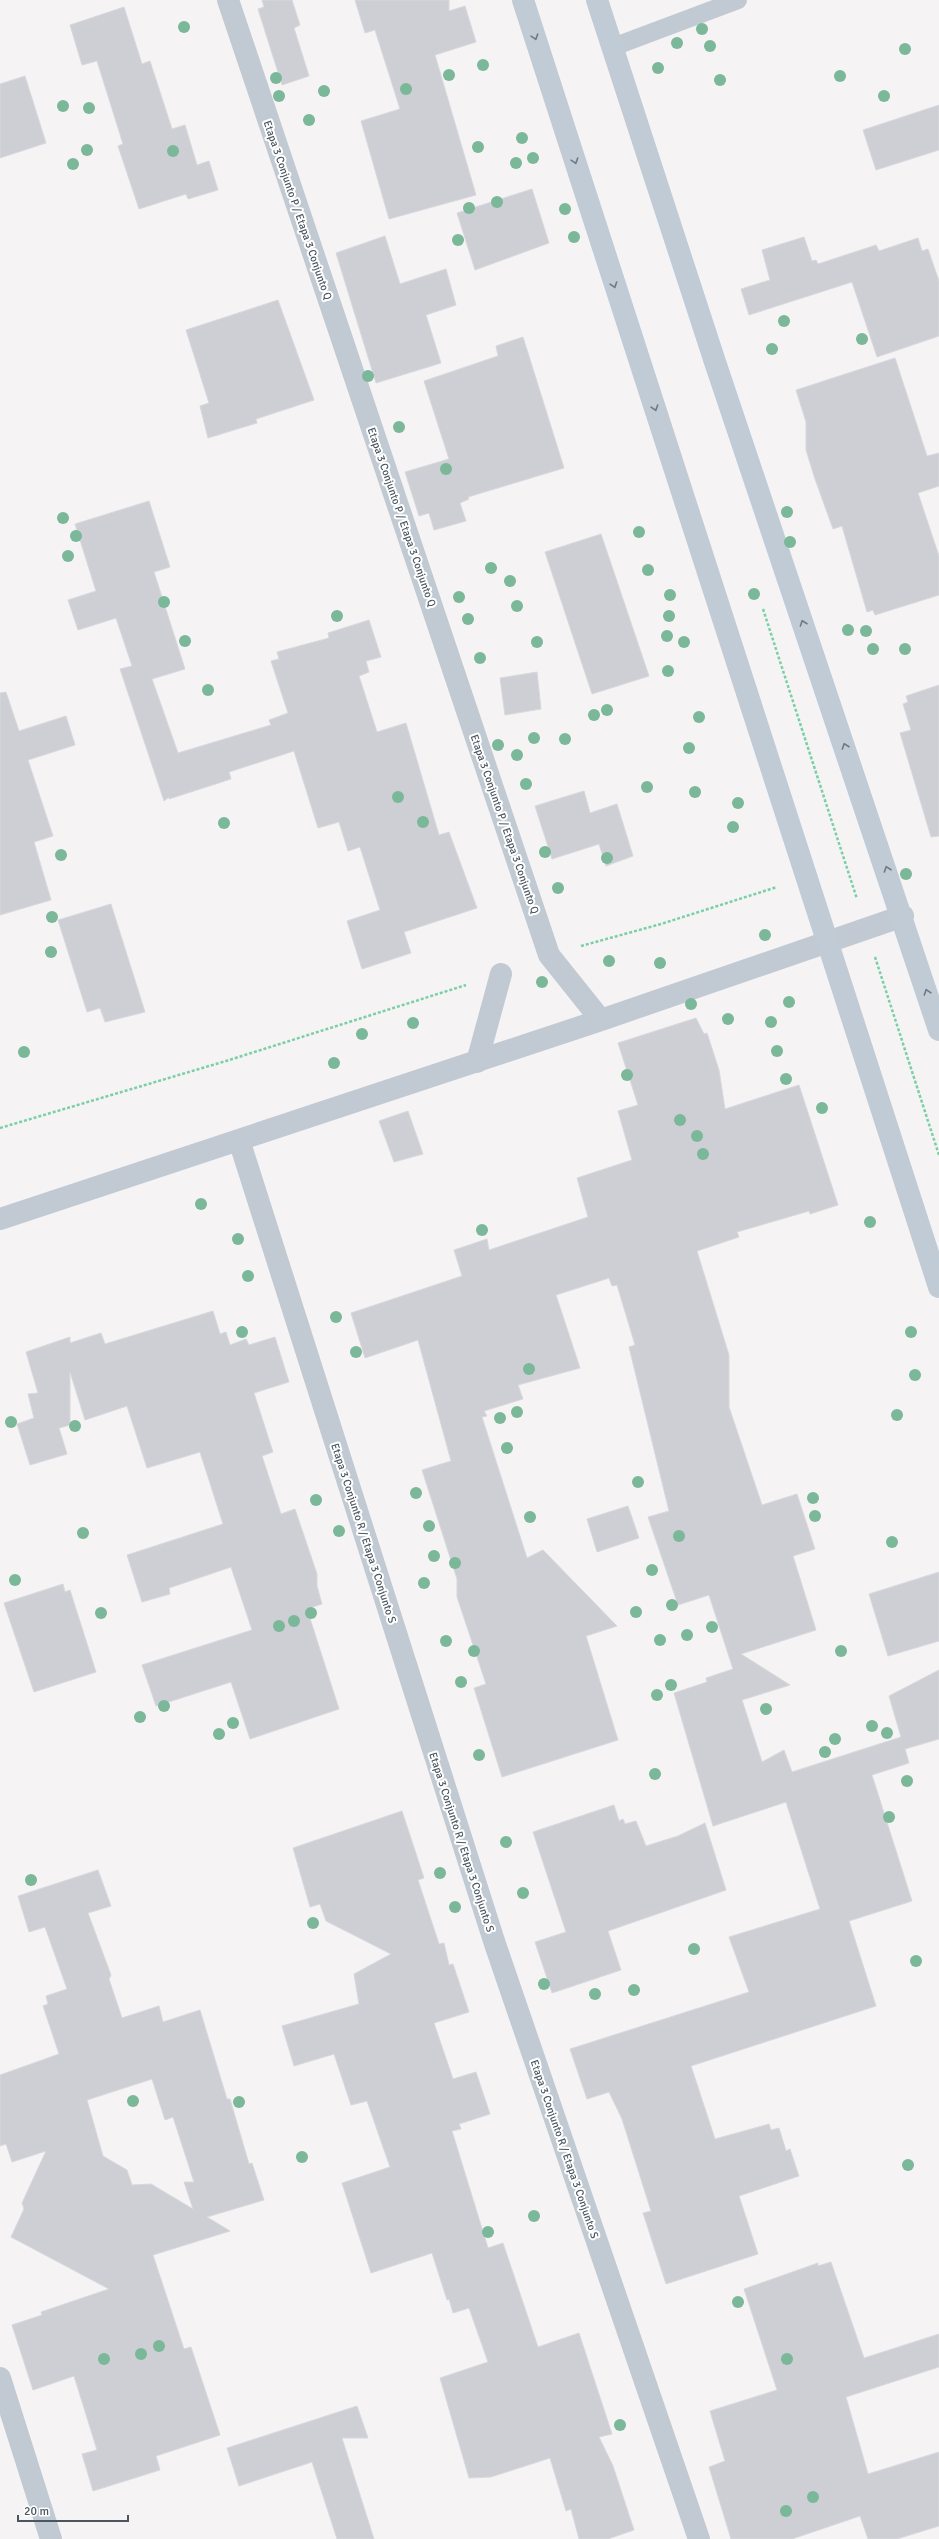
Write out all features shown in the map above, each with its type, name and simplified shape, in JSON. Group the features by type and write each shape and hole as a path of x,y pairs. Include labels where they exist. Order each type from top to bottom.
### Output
{"street":[{"name":"Etapa 3 Conjunto P / Etapa 3 Conjunto Q","path":"228,0 549,955 602,1020"},
{"path":"523,0 808,877 939,1287"},
{"path":"598,0 717,369 903,916 939,1030"},
{"path":"0,1219 477,1062 828,943 903,916"},
{"path":"477,1062 501,974"},
{"name":"Etapa 3 Conjunto R / Etapa 3 Conjunto S","path":"239,1140 495,1944 699,2539"},
{"path":"0,2378 51,2539"}],"lane":[{"path":"613,47 738,0"}],"path":[{"path":"549,955 661,924 808,877"},
{"path":"0,1128 226,1061 501,974"}],"building":[{"path":"262,0 292,0 300,25 294,28 309,76 282,85 258,9 264,7"},
{"path":"355,0 449,0 449,11 465,6 476,42 435,55 476,195 389,219 361,121 400,109 375,30 365,33"},
{"path":"124,7 142,64 150,61 172,129 185,125 197,165 209,161 218,190 188,199 186,194 139,209 118,146 123,144 97,61 82,65 70,25"},
{"path":"25,76 46,143 0,158 0,84"},
{"path":"939,105 939,150 876,170 863,130"},
{"path":"532,189 549,243 475,270 457,213"},
{"path":"385,236 400,284 446,269 456,305 426,315 441,363 376,383 336,253"},
{"path":"804,237 812,261 816,260 818,264 876,245 879,251 918,238 922,251 928,249 939,281 939,336 877,357 852,282 749,315 741,289 770,280 762,250"},
{"path":"278,300 314,400 256,419 257,423 208,438 200,406 209,403 186,330"},
{"path":"523,337 564,468 468,497 469,499 460,503 466,521 434,530 429,513 419,516 405,472 449,459 424,381 498,356 496,346"},
{"path":"895,358 927,456 939,453 939,486 918,493 939,556 939,595 875,615 873,610 867,612 842,526 833,529 815,479 806,450 806,422 796,390"},
{"path":"149,501 170,567 154,572 185,669 152,679 178,753 271,725 269,720 288,713 271,661 279,659 277,652 329,638 328,633 369,620 381,657 366,661 369,672 359,676 377,732 406,723 439,835 449,832 477,908 404,932 411,953 362,969 347,921 380,910 360,847 348,851 339,822 318,828 294,751 229,772 231,779 169,799 169,797 164,801 120,669 132,666 116,618 78,630 68,600 96,591 75,524"},
{"path":"601,534 649,676 592,694 545,552"},
{"path":"537,672 541,709 505,715 500,678"},
{"path":"939,685 939,836 931,837 900,733 911,730 903,704 908,702 906,696"},
{"path":"6,692 19,731 66,716 75,745 28,760 53,836 34,842 51,900 0,915 0,693"},
{"path":"584,791 590,813 617,804 633,856 606,866 599,844 552,859 535,806"},
{"path":"111,904 145,1012 105,1022 100,1008 87,1012 58,920"},
{"path":"696,1018 704,1034 707,1033 719,1070 725,1109 799,1085 838,1205 810,1214 809,1211 737,1232 739,1237 697,1251 729,1355 729,1407 762,1505 797,1494 815,1549 793,1556 816,1630 741,1654 790,1685 742,1700 762,1762 784,1750 792,1772 901,1737 889,1696 939,1670 939,1739 905,1749 909,1763 872,1775 912,1901 849,1921 876,2006 691,2066 715,2139 769,2124 771,2130 779,2128 786,2151 790,2149 799,2176 739,2196 758,2254 666,2284 643,2213 651,2211 622,2119 609,2092 587,2099 570,2049 749,1992 729,1937 820,1909 786,1802 713,1826 674,1693 707,1682 706,1678 733,1669 709,1595 678,1605 648,1517 669,1511 629,1347 635,1345 617,1285 612,1286 609,1278 556,1295 580,1368 518,1385 523,1399 484,1411 487,1416 482,1417 527,1558 543,1550 617,1626 586,1636 618,1740 502,1777 474,1688 486,1684 457,1597 457,1579 422,1470 451,1461 418,1340 365,1358 351,1313 462,1276 454,1250 487,1239 489,1250 588,1217 577,1178 632,1160 618,1111 638,1105 618,1043"},
{"path":"408,1111 423,1154 394,1162 379,1121"},
{"path":"213,1311 220,1334 226,1332 230,1345 246,1339 249,1345 275,1337 289,1382 254,1393 273,1452 262,1456 281,1514 295,1509 317,1574 317,1586 322,1604 307,1609 339,1709 250,1739 231,1682 156,1706 142,1665 252,1630 231,1567 169,1588 170,1594 142,1602 127,1555 223,1524 200,1452 147,1468 127,1406 85,1420 70,1372 70,1425 59,1428 67,1454 30,1465 17,1424 34,1418 28,1394 38,1393 26,1352 70,1337 70,1343 101,1333 105,1344"},
{"path":"628,1506 639,1538 597,1552 587,1519"},
{"path":"939,1572 939,1641 888,1656 869,1594"},
{"path":"63,1584 65,1592 70,1590 96,1672 34,1692 4,1603"},
{"path":"614,1805 619,1821 623,1819 625,1824 636,1821 646,1846 678,1836 705,1823 726,1890 608,1931 621,1970 552,1993 535,1942 566,1932 533,1832"},
{"path":"402,1811 424,1878 418,1880 439,1944 444,1943 449,1965 453,1964 469,2012 434,2023 453,2079 476,2072 490,2114 459,2124 461,2129 452,2131 488,2248 503,2243 538,2347 579,2333 612,2434 599,2437 613,2466 634,2530 608,2539 579,2539 571,2509 566,2511 550,2458 491,2477 469,2478 440,2378 488,2362 469,2308 453,2313 449,2299 447,2300 432,2253 371,2273 342,2183 390,2167 367,2101 351,2105 334,2054 294,2066 282,2026 359,2004 354,1974 391,1954 326,1921 320,1904 310,1907 293,1848"},
{"path":"98,1870 111,1906 88,1913 111,1975 109,1979 122,2018 159,2006 163,2022 200,2010 227,2099 230,2099 249,2164 252,2163 264,2200 207,2217 230,2231 153,2255 184,2349 191,2347 220,2435 156,2456 160,2470 93,2491 82,2454 97,2450 74,2376 33,2390 12,2325 42,2315 41,2312 109,2289 11,2237 24,2209 22,2203 46,2151 12,2162 6,2144 0,2146 0,2075 59,2054 43,2006 48,2004 46,1996 67,1989 45,1927 29,1932 18,1896","holes":["152,2079 165,2120 173,2117 194,2182 184,2182 193,2209 151,2184 132,2185 127,2170 103,2156 87,2100"]},
{"path":"831,2262 864,2358 939,2334 939,2367 846,2397 868,2474 939,2452 939,2526 897,2539 868,2539 860,2516 792,2539 731,2539 709,2467 725,2461 710,2411 777,2390 744,2289 818,2263 818,2266"},
{"path":"357,2406 368,2438 342,2438 374,2539 337,2539 312,2462 239,2486 227,2448"}]}
